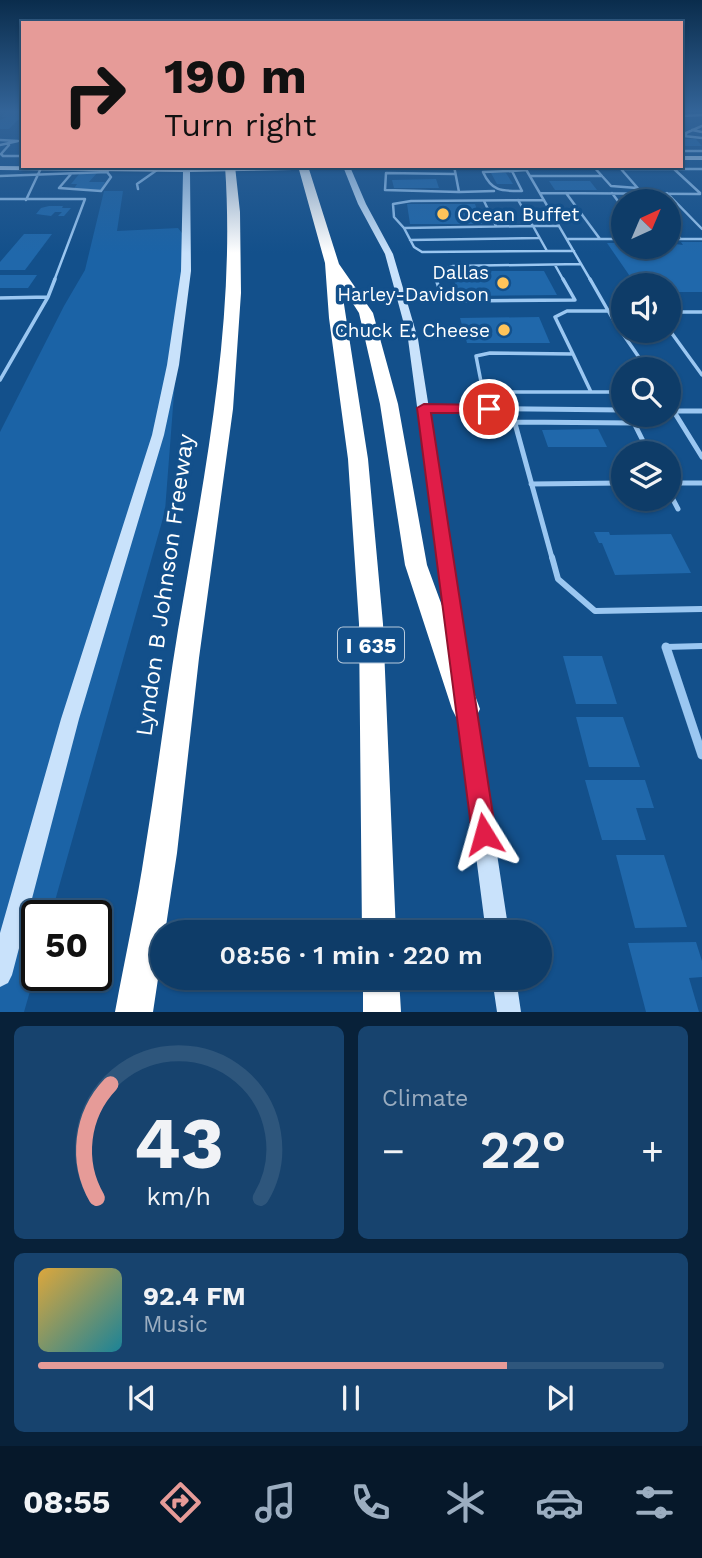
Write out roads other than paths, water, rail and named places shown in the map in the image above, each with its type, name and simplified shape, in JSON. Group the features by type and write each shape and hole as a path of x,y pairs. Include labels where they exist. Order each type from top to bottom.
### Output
{"highway":[{"name":"I 635","path":"304,170 332,263 337,318 358,459 369,596 379,920"},
{"name":"Lyndon B Johnson Freeway","path":"134,1012 161,853 186,658 224,408 234,293 231,171"},
{"path":"332,263 366,313 389,404 416,565 466,709"},
{"path":"381,990 382,1012"}],"main road":[{"path":"0,161 21,159"},
{"path":"683,167 702,167"},
{"path":"0,168 108,171 187,168"},
{"name":"Lyndon B Johnson Freeway","path":"0,975 70,719 158,435 173,365 186,271 187,168"},
{"path":"346,168 389,254 413,339 496,920"},
{"path":"357,192 362,179 378,168"},
{"path":"506,990 509,1012"}],"street":[{"path":"666,647 702,755"}],"lane":[{"path":"454,168 458,192"},
{"path":"482,168 489,188 496,191"},
{"path":"595,168 614,187 637,188"},
{"path":"621,168 637,188"},
{"path":"679,168 701,194"},
{"path":"0,176 40,170"},
{"path":"26,200 40,170"},
{"path":"138,189 137,184 157,170"},
{"path":"455,174 400,170 386,173 385,190 611,193"},
{"path":"73,171 59,188 101,191 111,177 108,171"},
{"path":"483,172 601,176"},
{"path":"514,172 522,191"},
{"path":"528,172 611,316"},
{"path":"566,193 600,239"},
{"path":"681,194 701,194"},
{"path":"0,200 85,200 48,298 0,380"},
{"path":"518,200 547,251"},
{"path":"544,200 411,201 393,204 394,217 404,228 414,247 422,252 573,251"},
{"path":"484,201 496,226"},
{"path":"681,208 702,229"},
{"path":"404,228 559,226"},
{"path":"410,240 539,238"},
{"path":"567,239 611,239"},
{"path":"681,239 702,239"},
{"path":"555,265 575,300 458,301 442,297 434,273 453,266 581,264"},
{"path":"0,298 48,298"},
{"path":"591,392 555,317 567,311 608,311"},
{"path":"681,312 701,313"},
{"path":"679,343 702,375"},
{"path":"573,354 475,356 483,392 611,392"},
{"path":"424,408 611,410"},
{"path":"511,409 558,579 595,611 702,609"},
{"path":"681,411 702,411"},
{"path":"515,422 634,422 643,441"},
{"path":"681,426 702,457"},
{"path":"531,484 611,483"},
{"path":"681,483 702,483"},
{"path":"666,647 702,646"}],"place":[{"name":"Ocean Buffet","path":"443,214"},
{"name":"Dallas Harley-Davidson","path":"503,283"},
{"name":"Chuck E. Cheese","path":"504,330"}]}
